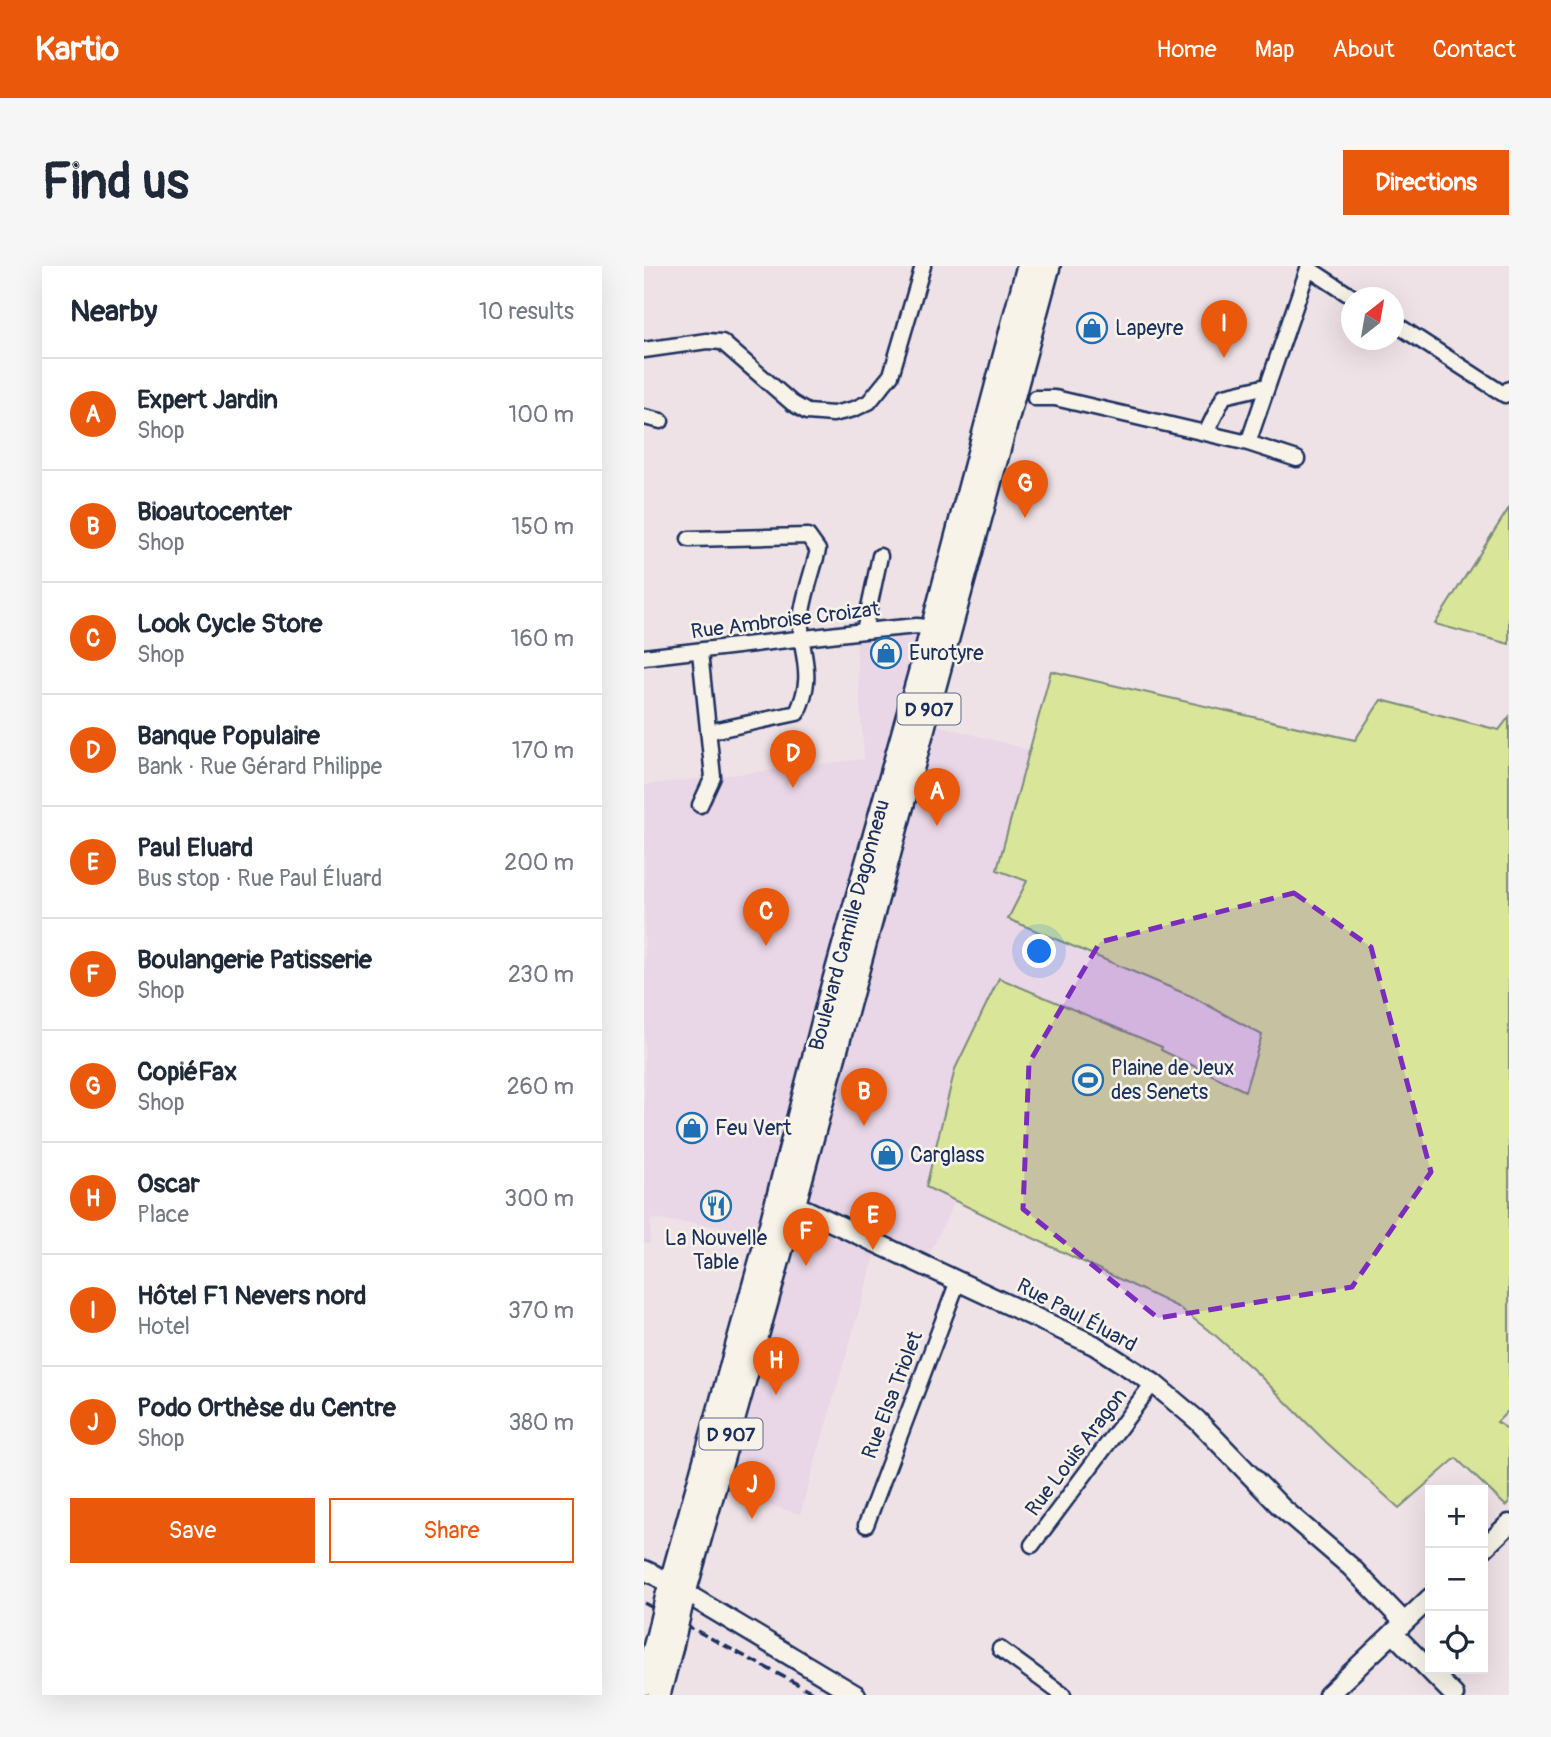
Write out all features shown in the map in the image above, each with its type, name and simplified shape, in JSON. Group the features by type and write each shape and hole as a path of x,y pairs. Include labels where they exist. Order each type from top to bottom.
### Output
{"main road":[{"name":"Boulevard Camille Dagonneau","path":"785,1203 828,1001 932,628 1028,266"},
{"name":"Boulevard Camille Dagonneau","path":"676,1594 1049,266"},
{"name":"D 907","path":"655,1687 676,1594"}],"street":[{"path":"644,350 708,341 722,342 792,403 807,412 833,414 854,409 869,402 891,374 923,266"},
{"path":"1248,443 1309,267 1341,289"},
{"path":"1404,329 1505,395 1509,389"},
{"path":"1206,433 1224,396 1267,386"},
{"path":"1035,398 1055,398 1248,443 1297,458"},
{"path":"644,417 661,421"},
{"path":"689,539 808,536 818,550 801,619 808,671 804,697 797,713 708,732"},
{"path":"864,631 880,556"},
{"name":"Rue Ambroise Croizat","path":"644,657 864,631 916,626 932,628"},
{"path":"700,652 713,778 700,805"},
{"name":"Rue Paul Éluard","path":"785,1203 1094,1345 1153,1383 1198,1420 1281,1507 1351,1567 1454,1695"},
{"name":"Rue Elsa Triolet","path":"866,1525 958,1281"},
{"name":"Rue Louis Aragon","path":"1032,1545 1153,1383"},
{"path":"1484,1548 1509,1524"},
{"path":"644,1570 676,1594 856,1695"},
{"path":"1328,1695 1425,1603"},
{"path":"1000,1649 1063,1695"}],"highlighted area":[{"path":"1294,893 1371,947 1431,1172 1352,1287 1158,1318 1023,1209 1029,1063 1100,942"}],"shaded area":[{"path":"921,633 900,715 1030,750 997,870 1028,881 1193,997 1262,1034 1245,1091 1160,1050 1161,1047 998,979 955,1069 926,1187 955,1201 928,1257 883,1237 876,1252 800,1514 722,1492 788,1246 728,1227 651,1219 650,1244 644,1243 645,785 864,759 856,642"}],"green space":[{"path":"1509,508 1509,644 1435,624"},
{"name":"Plaine de Jeux des Senets","path":"1051,671 1355,740 1381,700 1499,730 1509,717 1509,1410 1497,1422 1509,1430 1509,1503 1506,1506 1488,1489 1488,1485 1484,1485 1456,1458 1399,1508 1326,1442 1256,1372 1178,1307 926,1187 955,1069 999,978 1162,1047 1161,1050 1245,1091 1262,1035 1193,997 1008,919 1027,881 997,870"}],"railway":[{"path":"644,1603 818,1695"}],"place":[{"name":"Lapeyre","path":"1092,328"},
{"name":"Hôtel F1 Nevers nord","path":"1224,358"},
{"name":"CopiéFax","path":"1025,518"},
{"name":"Eurotyre","path":"886,653"},
{"name":"Banque Populaire","path":"793,788"},
{"name":"Expert Jardin","path":"937,826"},
{"name":"Look Cycle Store","path":"766,946"},
{"name":"Plaine de Jeux des Senets","path":"1088,1080"},
{"name":"Bioautocenter","path":"864,1126"},
{"name":"Feu Vert","path":"692,1128"},
{"name":"Carglass","path":"887,1155"},
{"name":"La Nouvelle Table","path":"716,1206"},
{"name":"Paul Eluard","path":"873,1250"},
{"name":"Boulangerie Patisserie","path":"806,1266"},
{"name":"Oscar","path":"776,1395"},
{"name":"Podo Orthèse du Centre","path":"752,1519"}]}
